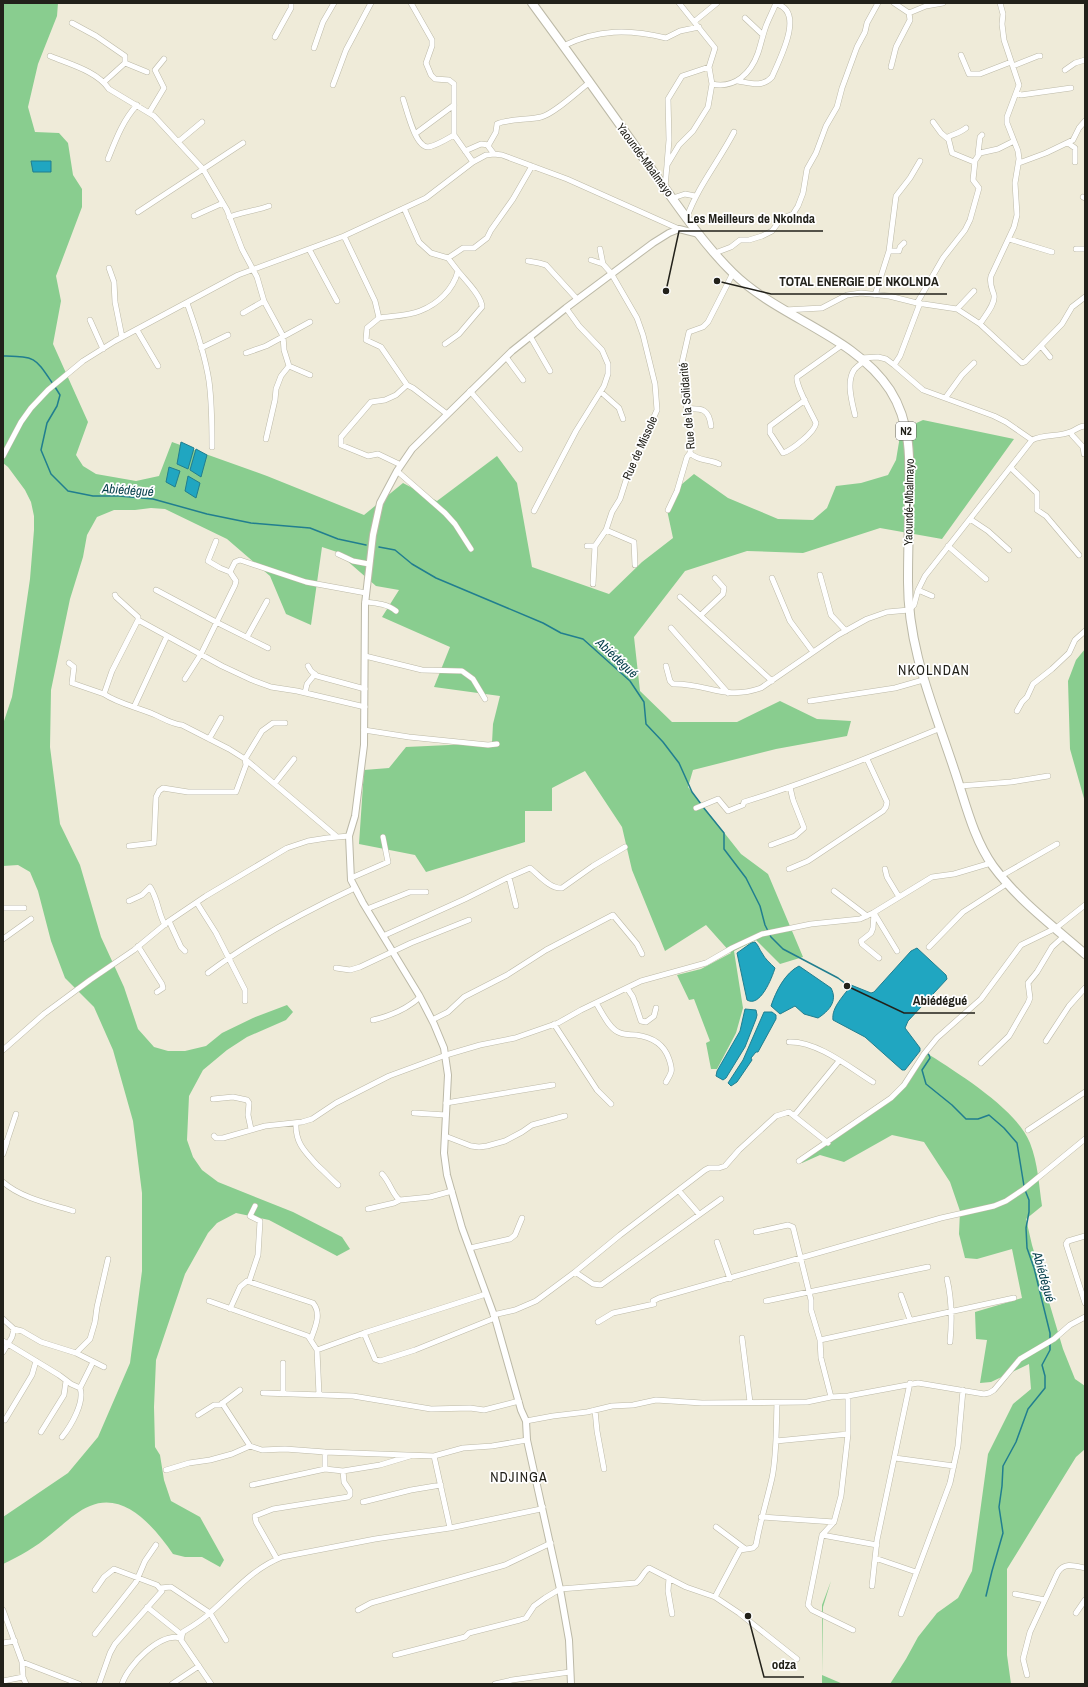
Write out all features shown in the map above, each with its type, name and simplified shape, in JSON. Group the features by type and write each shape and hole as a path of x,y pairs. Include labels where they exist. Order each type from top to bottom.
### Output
{"highway":[{"name":"Yaoundé-Mbalmayo","path":"532,3 665,188 715,253 733,273 751,289 842,345 863,360 877,373 891,392 902,416 908,437 910,464 908,576 909,610 912,637 923,680 976,832 991,863 1031,908 1085,954"}],"street":[{"path":"275,37 291,5 286,3"},
{"path":"314,48 324,22 334,3"},
{"path":"333,85 346,50 371,3"},
{"path":"411,3 432,40 432,46 426,63 429,70 435,79 449,80 454,84 454,136 472,162"},
{"path":"667,164 679,145 693,131 708,107 712,84 709,66 715,48 679,3"},
{"path":"694,21 717,3"},
{"path":"712,84 726,86 738,81 755,60 776,3 785,8 789,14 791,25 772,77 762,84 738,81"},
{"path":"715,253 731,247 740,240 749,240 772,231 781,219 793,214 803,193 808,169 816,153 826,126 837,107 842,88 857,47 865,32 867,23 878,3"},
{"path":"891,67 896,47 910,20 909,13 894,3"},
{"path":"909,13 926,6 943,3"},
{"path":"980,324 994,301 994,296 989,282 1009,239 1017,215 1015,183 1018,151 1007,123 1007,117 1019,86 1004,40 1002,24 1003,14 1000,3"},
{"path":"745,18 763,35"},
{"path":"72,23 125,56 125,64 104,82"},
{"path":"563,46 579,38 595,34 615,32 633,33 666,38 680,31 699,27"},
{"path":"962,55 969,74 972,75 1040,56"},
{"path":"50,56 89,73 104,82 109,89 138,105 149,113 203,169 223,203 242,249 257,277 264,301 283,336 284,350 289,366 310,375"},
{"path":"149,113 164,88 155,70 164,59"},
{"path":"1065,70 1075,63 1085,60"},
{"path":"125,64 147,72"},
{"path":"665,188 669,140 668,100 682,76 709,66"},
{"path":"494,154 488,146 496,132 497,124 546,116 590,82"},
{"path":"1017,93 1021,95 1071,88"},
{"path":"403,99 415,134 420,143 424,146 430,147 454,136"},
{"path":"108,158 117,135 130,113 138,105"},
{"path":"415,134 454,105"},
{"path":"1018,163 1073,140 1079,128 1085,121"},
{"path":"178,142 202,122"},
{"path":"933,122 941,133 948,138 952,152 974,162 975,161"},
{"path":"948,138 958,134 966,128"},
{"path":"687,217 695,196 716,164 734,132"},
{"path":"894,364 900,356 918,303 943,258 965,230 970,220 979,188 973,180 975,161 978,154 980,137 982,135"},
{"path":"978,154 1014,142"},
{"path":"138,212 243,143"},
{"path":"1068,143 1075,148 1075,162"},
{"path":"465,152 482,144 489,145"},
{"path":"3,456 21,422 31,408 48,390 83,361 122,337 238,275 344,236 426,198 472,162 486,155 494,154 532,166 599,193 679,229 700,234"},
{"path":"874,295 889,251 896,196 910,178 920,161"},
{"path":"448,258 463,248 474,248 486,238 513,199 532,166"},
{"path":"673,198 685,194 695,196"},
{"path":"194,216 223,203"},
{"path":"229,217 243,211 255,211 269,206"},
{"path":"404,208 419,242 431,253 448,258 478,296 482,304 482,307 459,334 445,344"},
{"path":"571,1684 569,1640 543,1507 527,1440 526,1421 494,1317 447,1175 444,1153 448,1075 446,1055 432,1020 420,997 367,909 351,878 349,836 355,816 364,730 365,602 369,564 380,503 397,471 412,449 470,391 530,336 653,243 669,233 679,229"},
{"path":"344,236 374,301 379,318"},
{"path":"1009,239 1052,252"},
{"path":"889,251 899,251 900,247 904,243"},
{"path":"309,249 337,301"},
{"path":"591,260 603,264 600,249"},
{"path":"1076,249 1085,249"},
{"path":"528,261 546,265 577,299"},
{"name":"Rue de Missole","path":"595,546 606,530 612,512 620,499 627,477 657,410 655,384 643,335 637,318 611,274 603,264"},
{"path":"109,268 114,282 115,302 122,337"},
{"path":"447,414 414,388 407,385 381,347 366,340 367,328 379,318 419,312 431,306 450,290 456,281 458,271"},
{"name":"Rue de la Solidarité","path":"719,464 710,460 695,458 690,453 692,436 684,395 685,380 681,367 689,332 703,327 708,322 733,273"},
{"path":"957,309 974,291"},
{"path":"784,310 822,308 846,295 861,293 889,296 918,303 957,309 980,324 1020,362 1025,362 1062,324 1072,307 1085,297"},
{"path":"243,313 264,301"},
{"path":"187,303 197,331 210,386 212,405 212,446"},
{"path":"534,511 576,431 601,392 608,374 608,364 602,350 579,326 566,308"},
{"path":"90,320 103,349"},
{"path":"246,353 266,346 310,322"},
{"path":"136,330 158,366"},
{"path":"201,348 228,335"},
{"path":"530,336 550,371"},
{"path":"805,400 770,426 770,433 783,453 796,446 816,427 816,423 797,382 798,377 842,345"},
{"path":"1041,346 1050,357"},
{"path":"506,357 523,380"},
{"path":"855,415 850,386 851,377 854,370 863,360 878,357 886,359 894,364 923,390 946,397 1006,422 1032,440"},
{"path":"946,397 962,375 974,363"},
{"path":"266,438 275,400 276,389 281,376 289,366"},
{"path":"401,465 378,454 368,456 341,445 341,439 371,402 386,400 407,385"},
{"path":"470,391 520,449"},
{"path":"601,392 619,408 623,419"},
{"path":"687,409 700,409 706,412 709,415 711,426"},
{"path":"666,666 670,681 673,684 693,685 728,693 748,692 761,688 846,631 867,619 887,612 909,610 914,605 918,590 925,576 1032,440 1038,437 1059,436 1085,426"},
{"path":"1071,432 1083,447 1084,454"},
{"path":"668,510 677,492 690,453"},
{"path":"1011,468 1037,493 1037,510 1046,516 1079,556"},
{"path":"397,471 445,513 471,548"},
{"path":"970,519 988,531 1009,550"},
{"path":"606,530 634,542 635,565"},
{"path":"185,679 201,654 236,585 236,581 230,572 208,561 216,541"},
{"path":"587,546 595,546 592,584"},
{"path":"948,546 986,579"},
{"path":"338,554 353,561 369,564"},
{"path":"230,572 235,562 240,560 306,582 366,594"},
{"path":"820,575 831,615 846,631"},
{"path":"701,615 723,594 724,588 715,578"},
{"path":"772,578 790,622 814,652"},
{"path":"156,590 268,648"},
{"path":"918,590 932,596"},
{"path":"104,694 112,671 138,620 138,616 116,598 115,595"},
{"path":"680,597 772,681"},
{"path":"247,637 267,601"},
{"path":"365,602 386,605 392,607 396,611"},
{"path":"138,620 222,666 252,680 271,687 305,693 365,707"},
{"path":"671,628 728,693"},
{"path":"1017,711 1027,697 1033,684 1069,653 1075,640 1085,631"},
{"path":"134,707 167,636"},
{"path":"365,656 422,670 462,671 473,679 485,699"},
{"path":"69,663 74,667 72,684 104,694 111,699 134,707 175,725 182,725 245,759 336,836"},
{"path":"308,666 315,674 365,689"},
{"path":"305,693 307,684 315,674"},
{"path":"810,701 895,688 923,680"},
{"path":"209,739 221,718"},
{"path":"129,846 154,843 156,797 159,791 163,788 188,792 236,792 246,765 245,759 262,731 273,723 285,723"},
{"path":"696,808 718,799 728,810 740,807 744,802 867,759 941,728"},
{"path":"364,730 409,737 488,745 497,744"},
{"path":"275,784 294,759"},
{"path":"789,869 808,862 883,811 886,807 887,802 867,759"},
{"path":"960,786 1011,782 1048,776"},
{"path":"771,845 795,836 804,828 793,800 790,787"},
{"path":"3,1050 44,1014 138,946 169,921 206,896 287,848 308,841 336,836 349,836"},
{"path":"351,878 388,862 383,837"},
{"path":"1001,876 1057,844"},
{"path":"383,936 530,868 551,886 562,888 593,866 625,847"},
{"path":"214,1136 216,1138 223,1138 274,1124 296,1123 312,1119 336,1103 389,1076 446,1055 480,1045 515,1038 554,1024 641,981 706,963 732,948 762,934 811,924 855,920 874,913 932,877 954,874 991,863"},
{"path":"885,869 887,877 900,897"},
{"path":"509,877 516,906"},
{"path":"929,947 963,912 1008,883"},
{"path":"129,901 142,894 150,887 165,925"},
{"path":"208,973 246,946 283,924 310,912 335,897 355,888"},
{"path":"834,891 867,916"},
{"path":"367,909 410,892 426,892"},
{"path":"197,903 216,933 245,990 244,1001"},
{"path":"799,1161 891,1098 904,1085 924,1054 937,1038 981,999 1021,945 1056,928 1085,905"},
{"path":"3,908 24,908"},
{"path":"874,913 897,951"},
{"path":"874,913 873,928 871,933 861,941 862,944 879,958"},
{"path":"432,1020 448,1012 464,997 507,975 546,950 613,915 637,944 642,954"},
{"path":"3,939 31,919"},
{"path":"336,968 350,970 360,967 392,951 469,920"},
{"path":"169,921 181,947 185,951"},
{"path":"981,1063 1009,1036 1030,998 1028,983 1037,972 1052,947 1064,936"},
{"path":"138,946 162,984 163,988 156,992"},
{"path":"627,988 633,997 641,1021 646,1022 654,1016 656,1008"},
{"path":"1046,1041 1069,1006 1085,988"},
{"path":"373,1020 392,1015 420,997"},
{"path":"596,1003 613,1029 627,1035 644,1036 654,1040 664,1048 668,1055 672,1070 672,1074 666,1082"},
{"path":"554,1024 597,1090 611,1104"},
{"path":"788,1042 798,1042 815,1047 873,1082"},
{"path":"794,1116 839,1061"},
{"path":"446,1103 553,1085"},
{"path":"1028,1130 1085,1092"},
{"path":"213,1099 233,1097 247,1100 249,1103 248,1115 252,1130"},
{"path":"364,1333 375,1359 380,1361 415,1350 536,1301 705,1170 725,1166 739,1150 776,1116 788,1112 828,1142"},
{"path":"414,1113 446,1115"},
{"path":"3,1154 5,1142 16,1114"},
{"path":"445,1136 471,1146 487,1146 505,1141 522,1132 532,1124 565,1116"},
{"path":"296,1123 300,1147 324,1173 338,1185"},
{"path":"598,1322 613,1313 654,1304 653,1301 659,1298 941,1218 994,1206 1006,1201 1029,1186 1085,1138"},
{"path":"382,1174 390,1184 397,1198 400,1200"},
{"path":"3,1182 11,1189 44,1202 73,1210"},
{"path":"368,1209 394,1203 400,1200 430,1197 452,1191"},
{"path":"679,1191 699,1214"},
{"path":"575,1272 593,1284 601,1285 721,1199"},
{"path":"249,1282 258,1255 260,1221 250,1216 255,1206"},
{"path":"470,1248 510,1239 515,1235 522,1218"},
{"path":"756,1232 791,1225 793,1227 811,1300 811,1310 820,1340 821,1358 831,1397"},
{"path":"1085,1236 1068,1241 1066,1244 1085,1303"},
{"path":"717,1242 730,1279"},
{"path":"76,1353 90,1339 96,1322 97,1307 108,1259"},
{"path":"766,1301 928,1267"},
{"path":"947,1279 950,1291 952,1323 950,1342"},
{"path":"230,1309 243,1283 246,1281 313,1303 318,1310 317,1320 311,1339"},
{"path":"317,1350 364,1333 486,1294"},
{"path":"901,1295 910,1320"},
{"path":"820,1340 1014,1298"},
{"path":"209,1301 270,1321 308,1336 317,1350 319,1395"},
{"path":"526,1421 612,1406 633,1405 656,1400 702,1403 807,1402 918,1383 974,1393 989,1393 994,1390 1020,1359 1054,1339 1070,1325 1085,1317"},
{"path":"3,1319 14,1329 22,1331 41,1342 76,1353 104,1367"},
{"path":"3,1352 6,1342 14,1329"},
{"path":"742,1338 750,1402"},
{"path":"6,1342 66,1381 80,1388"},
{"path":"5,1420 32,1375 36,1361"},
{"path":"62,1437 73,1421 82,1395 80,1388 93,1362"},
{"path":"283,1363 283,1394"},
{"path":"41,1432 64,1395 66,1381"},
{"path":"872,1586 877,1545 910,1384"},
{"path":"198,1415 214,1405 220,1405 240,1390"},
{"path":"901,1614 950,1483 958,1446 963,1390"},
{"path":"263,1393 353,1396 431,1409 470,1408 484,1410 519,1401"},
{"path":"848,1396 848,1434 841,1496 834,1522 822,1535 808,1605 812,1610 853,1630"},
{"path":"222,1402 250,1446 262,1450 285,1449 434,1456 463,1448 492,1446 527,1440"},
{"path":"716,1527 744,1548 753,1548 756,1545 761,1517 772,1477 776,1441 777,1403"},
{"path":"595,1410 604,1469"},
{"path":"776,1441 848,1434"},
{"path":"166,1470 189,1462 210,1460 232,1454 250,1446"},
{"path":"325,1452 326,1469"},
{"path":"252,1485 326,1469 343,1471 380,1464 415,1454"},
{"path":"434,1456 450,1528"},
{"path":"895,1458 954,1466"},
{"path":"277,1559 256,1522 255,1516 273,1509 348,1497 350,1495 350,1491 344,1482 343,1471"},
{"path":"363,1502 411,1490 441,1485"},
{"path":"211,1684 181,1640 182,1636 184,1632 210,1613 260,1568 277,1559 375,1539 450,1528 541,1509 543,1507"},
{"path":"761,1517 834,1522"},
{"path":"822,1535 877,1545"},
{"path":"358,1610 371,1603 506,1565 550,1543"},
{"path":"95,1634 130,1591 145,1561 156,1545"},
{"path":"715,1597 738,1553 744,1548"},
{"path":"875,1558 916,1572"},
{"path":"1026,1675 1023,1658 1030,1632 1061,1568 1071,1565 1085,1568"},
{"path":"396,1655 465,1637 469,1633 520,1620 529,1615 534,1606 560,1589 636,1583 649,1568 686,1587 715,1597 739,1613 797,1659"},
{"path":"95,1590 104,1576 114,1569 138,1577 157,1585 160,1588 171,1587 210,1613 226,1640"},
{"path":"669,1578 668,1591 672,1614"},
{"path":"99,1684 110,1653 115,1644 162,1591 160,1588"},
{"path":"1015,1594 1045,1600"},
{"path":"1076,1613 1085,1600"},
{"path":"147,1607 182,1636"},
{"path":"3,1610 22,1662 23,1677 26,1684"},
{"path":"122,1684 131,1667 140,1657 158,1642 171,1637 182,1636"},
{"path":"3,1643 15,1641"},
{"path":"22,1662 78,1684"},
{"path":"172,1684 199,1666"},
{"path":"495,1684 512,1680 570,1672"},
{"path":"3,1681 23,1677"}],"green space":[{"path":"3,3 58,3 57,16 38,64 28,107 35,132 59,133 68,143 73,175 82,189 82,207 56,276 61,301 53,344 88,422 76,455 83,466 96,474 136,481 159,476 172,442 267,476 364,515 403,483 437,501 497,456 517,483 532,567 609,594 642,562 673,538 667,510 682,484 694,474 728,498 778,519 813,520 827,508 836,486 861,483 888,475 896,460 901,430 923,420 1014,439 942,539 880,528 803,553 747,551 685,571 634,637 640,691 672,722 737,722 780,701 817,719 851,721 847,736 776,749 693,770 688,787 741,854 768,874 803,957 780,964 756,940 734,951 743,1008 736,1033 717,1069 711,1069 706,1043 710,1041 694,999 689,1000 677,975 701,969 731,953 706,925 665,951 632,870 622,827 585,771 552,788 552,811 525,811 525,842 426,872 415,855 359,844 364,770 389,768 406,747 492,743 493,724 500,696 434,687 450,647 382,617 399,590 376,586 337,552 322,547 311,625 286,614 270,576 227,539 165,509 151,508 114,510 97,517 87,535 83,557 70,599 51,690 50,747 60,824 80,865 101,937 124,987 138,1029 154,1047 168,1051 185,1051 206,1046 222,1033 253,1018 287,1005 293,1012 286,1020 247,1037 227,1050 203,1070 189,1096 187,1140 193,1157 202,1170 218,1182 293,1212 342,1237 350,1249 337,1256 269,1220 236,1213 217,1223 208,1233 185,1274 156,1360 154,1407 155,1447 160,1455 164,1480 171,1501 200,1517 224,1560 220,1567 202,1557 185,1557 173,1554 157,1533 138,1515 127,1508 115,1504 103,1503 90,1506 79,1512 39,1543 3,1564 3,1517 68,1473 98,1437 130,1363 142,1271 142,1193 133,1121 113,1050 94,1007 65,978 51,941 38,891 30,872 18,865 3,866 3,724 12,697 19,654 30,579 34,516 31,502 25,490 8,467 3,463"},
{"path":"1085,649 1085,802 1070,749 1068,681 1076,660"},
{"path":"925,1052 984,1092 999,1105 1023,1130 1030,1143 1037,1166 1042,1206 1026,1219 1032,1245 1063,1349 1075,1379 1085,1386 1085,1449 1076,1457 1007,1569 1007,1655 1011,1684 890,1684 918,1637 937,1613 958,1598 972,1571 988,1454 1013,1404 1031,1389 1029,1364 991,1382 980,1383 987,1340 976,1339 975,1312 1022,1298 1012,1249 977,1259 965,1258 959,1234 960,1211 950,1182 924,1142 892,1135 844,1162 820,1155 802,1163 801,1160 891,1098"},
{"path":"831,1581 823,1607 822,1675 822,1605"},
{"path":"822,1675 843,1684 822,1684"}],"water":[{"path":"31,161 51,161 51,172 33,172"},
{"path":"181,442 194,448 188,469 177,464"},
{"path":"196,449 207,455 201,477 190,470"},
{"path":"169,467 180,471 175,487 166,482"},
{"path":"188,476 200,483 196,498 185,491"},
{"path":"755,942 765,957 775,968 765,991 756,1000 752,1001 747,1000 737,953 751,943"},
{"path":"917,948 946,975 947,979 908,1021 905,1028 920,1048 920,1051 905,1070 902,1070 865,1037 833,1020 833,1015 839,1001 851,985 871,993 874,992 911,951"},
{"path":"799,966 831,988 833,993 833,1001 829,1009 818,1018 804,1014 795,1006 780,1014 771,1006 785,978"},
{"path":"745,1009 756,1010 756,1019 745,1047 726,1078 723,1080 716,1076 717,1071 740,1031"},
{"path":"764,1012 772,1012 776,1015 776,1019 758,1052 756,1052 751,1058 752,1060 737,1082 731,1086 728,1083 743,1060"}],"waterway":[{"name":"Abiédégué","path":"3,356 22,357 33,360 38,363 53,384"},
{"name":"Abiédégué","path":"55,387 60,395 57,406 47,423 41,450 51,474 68,491 93,496 119,496 153,499 207,514 251,523 310,528 338,539 366,545"},
{"name":"Abiédégué","path":"379,547 395,550 412,564 436,578 543,623 561,633 583,639 630,681 644,702 646,724 663,742 679,763 692,792 701,804"},
{"name":"Abiédégué","path":"703,807 724,833 724,849 746,878 760,906 765,925 771,937 783,949 838,978 850,987"},
{"name":"Abiédégué","path":"927,1053 930,1058 922,1070 926,1084 952,1105 966,1119 978,1119 989,1115 1004,1128 1017,1143 1024,1186"},
{"name":"Abiédégué","path":"1025,1190 1029,1200 1029,1212 1026,1228 1027,1248 1034,1268 1050,1333 1050,1340"},
{"name":"Abiédégué","path":"986,1596 1003,1533 999,1507 1003,1466 1016,1442 1028,1409 1045,1388 1045,1376 1042,1365 1050,1350 1050,1343"}],"place":[{"name":"TOTAL ENERGIE DE NKOLNDA","path":"717,281"},
{"name":"Les Meilleurs de Nkolnda","path":"666,291"},
{"name":"Abiédégué","path":"847,986"},
{"name":"odza","path":"748,1616"}],"district":[{"name":"NKOLNDAN","path":"934,670"},
{"name":"NDJINGA","path":"519,1477"}]}
